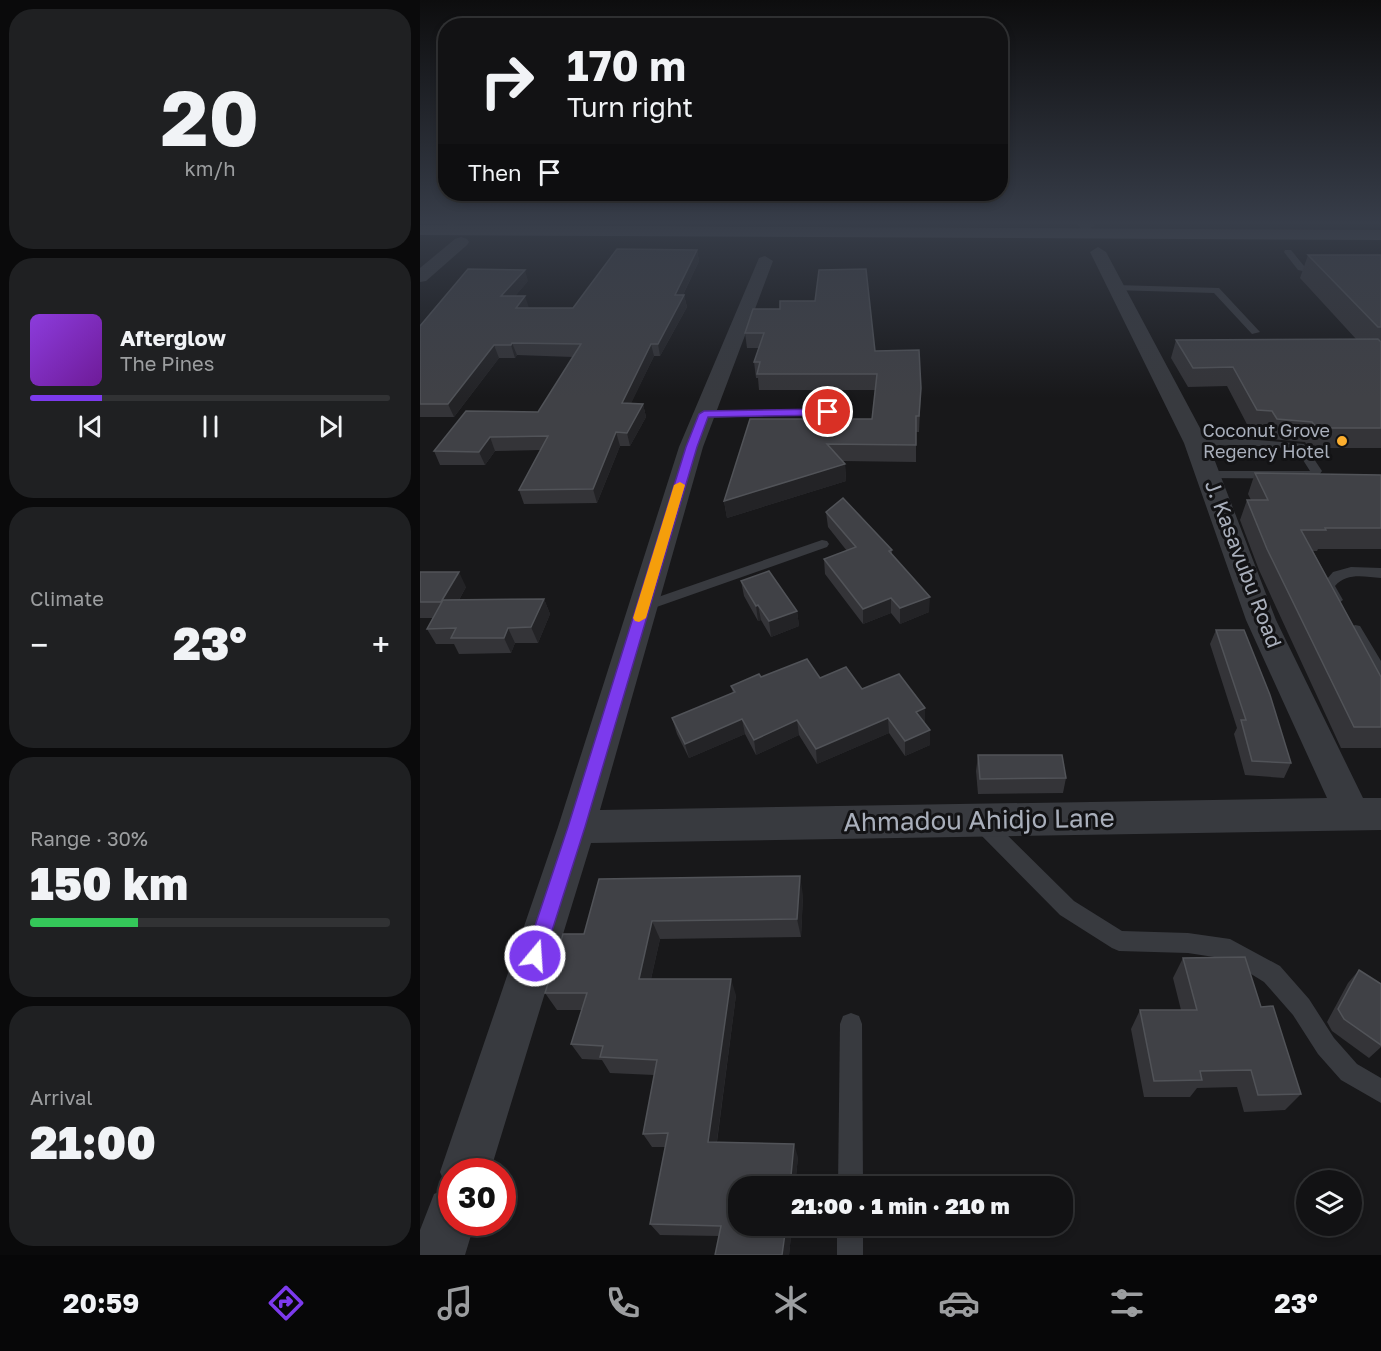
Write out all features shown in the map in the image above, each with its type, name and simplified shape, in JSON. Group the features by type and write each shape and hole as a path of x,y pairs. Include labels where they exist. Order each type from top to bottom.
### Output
{"street":[{"path":"470,1158 577,827 691,447 757,281"},
{"name":"J. Kasavubu Road","path":"1113,281 1196,443 1261,620 1367,814"},
{"name":"Ahmadou Ahidjo Lane","path":"577,827 1367,814"},
{"path":"438,1255 444,1236"}],"lane":[{"path":"1116,288 1216,290 1255,332"},
{"path":"704,414 828,412"},
{"path":"1196,443 1246,442 1300,446 1316,471 1313,475 1209,475"},
{"path":"643,607 822,544"},
{"path":"1381,573 1342,573 1333,577 1328,586 1381,674"},
{"path":"978,820 1067,908 1119,941 1188,943 1230,949 1272,974 1301,1008 1326,1046 1349,1072 1381,1091"},
{"path":"850,1024 850,1176"},
{"path":"850,1236 850,1255"}],"building":[{"path":"458,281 515,281 501,296 525,296 516,308 573,308 593,281 682,281 675,295 684,295 658,344 651,344 622,403 643,404 627,433 616,432 593,489 519,490 548,436 490,437 479,452 434,451 466,411 538,412 581,344 494,345 448,404 420,404 420,326"},
{"path":"818,281 867,281 875,351 919,350 921,388 919,416 916,416 916,445 827,444 845,464 724,501 750,419 872,419 877,374 757,374 760,362 754,362 764,333 745,333 753,309 780,309 780,301 815,301"},
{"path":"1333,281 1381,281 1381,327 1378,327"},
{"path":"1378,339 1381,342 1381,428 1317,428 1312,422 1277,419 1272,411 1257,410 1233,367 1193,368 1176,340"},
{"path":"1255,473 1381,475 1381,528 1301,530 1381,677 1381,727 1354,727 1267,549 1247,500 1268,500"},
{"path":"843,498 892,550 889,551 930,597 900,608 891,598 863,609 824,559 856,547 826,512"},
{"path":"769,571 797,611 769,621 758,605 756,606 741,581"},
{"path":"420,572 459,572 441,602 420,602"},
{"path":"544,599 531,627 508,628 504,638 451,638 456,628 427,629 443,600"},
{"path":"1216,630 1244,630 1270,695 1291,763 1252,761 1241,720 1246,720"},
{"path":"807,659 820,678 846,667 862,689 899,674 925,708 916,712 930,730 905,741 888,718 816,749 797,720 754,740 742,719 685,744 672,718 735,692 731,686 759,674 761,677"},
{"path":"978,755 1062,755 1066,778 980,779"},
{"path":"800,876 797,919 652,921 639,979 731,979 708,1142 794,1144 791,1176 728,1176 728,1236 785,1236 782,1255 715,1255 721,1226 650,1224 668,1133 643,1134 657,1060 600,1057 603,1046 571,1044 587,993 545,993 563,934 584,934 599,879"},
{"path":"1245,957 1261,1007 1273,1006 1301,1094 1258,1095 1251,1070 1200,1071 1202,1080 1154,1081 1140,1010 1197,1010 1183,958"},
{"path":"1359,970 1381,984 1381,1045 1344,1019 1338,1009"}],"slow traffic":[{"path":"639,618 680,485"}],"place":[{"name":"Coconut Grove Regency Hotel","path":"1342,441"}],"route":[{"path":"535,956 577,827 691,447 704,414 828,412"}]}
